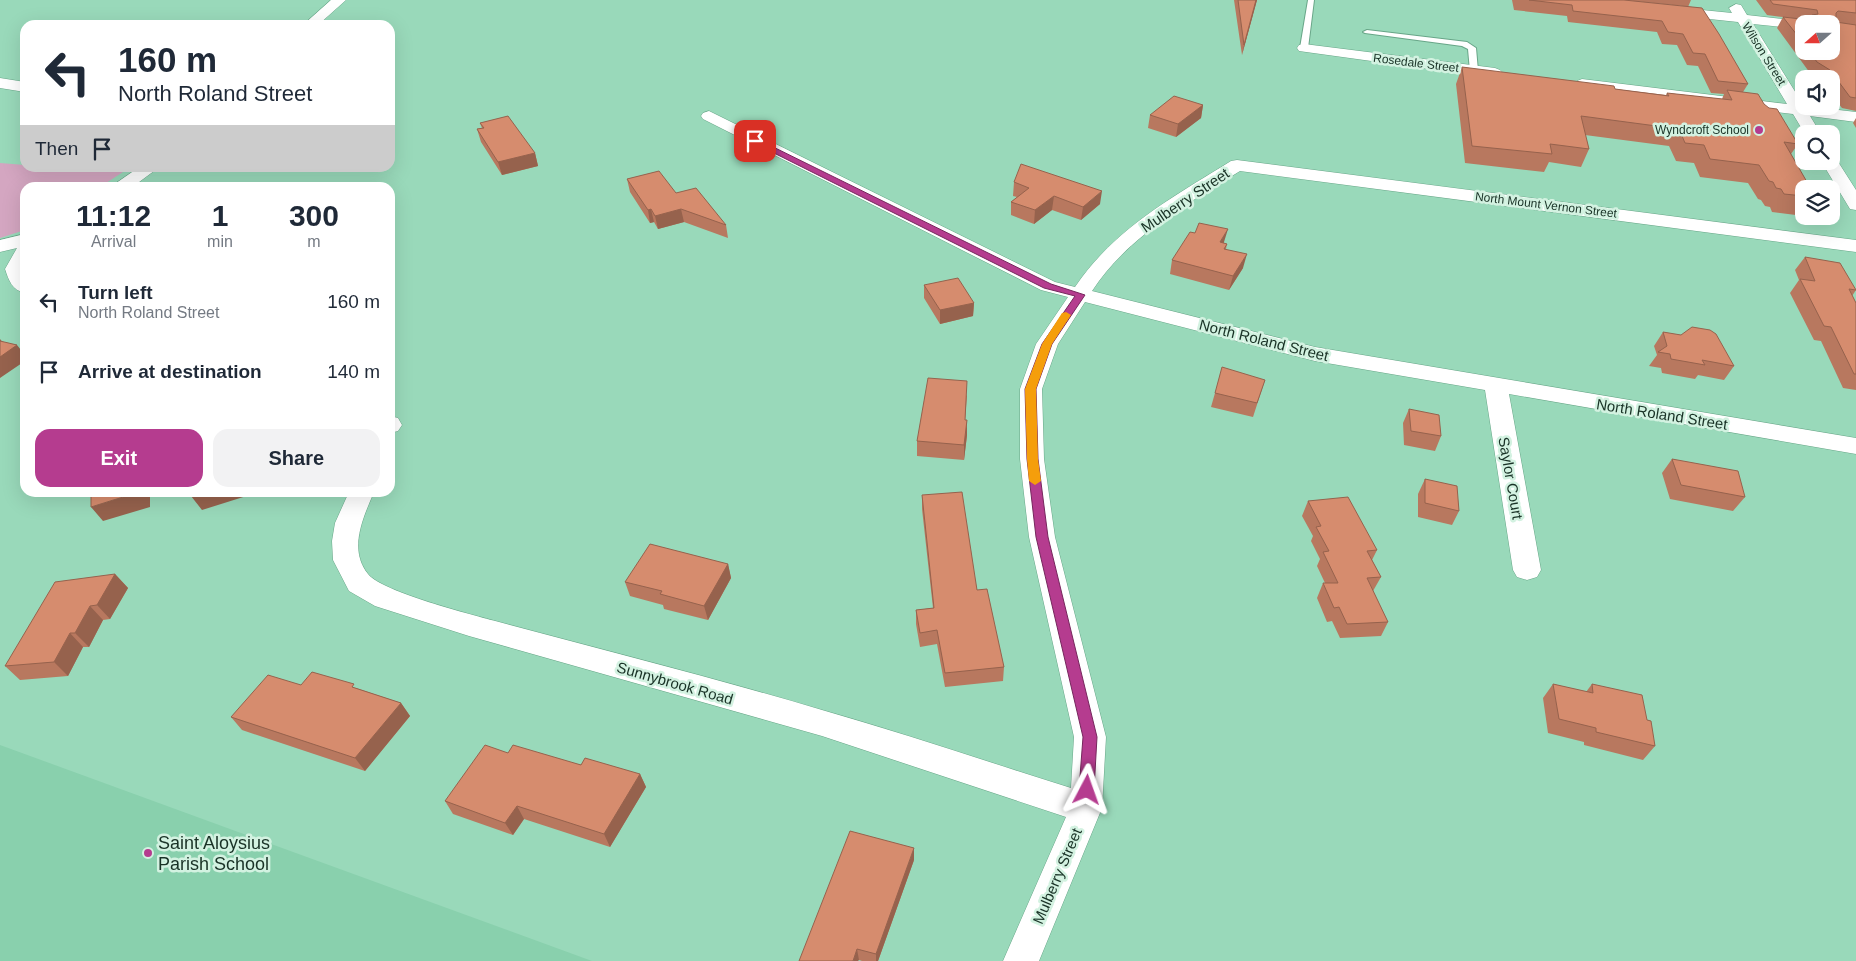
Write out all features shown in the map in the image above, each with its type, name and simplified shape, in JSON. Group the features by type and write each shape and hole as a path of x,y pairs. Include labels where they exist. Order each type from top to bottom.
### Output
{"street":[{"path":"316,20 339,0"},
{"name":"Wilson Street","path":"1730,0 1795,104"},
{"path":"1655,9 1795,24"},
{"name":"Rosedale Street","path":"1304,48 1513,75"},
{"path":"1562,81 1795,110"},
{"path":"0,83 20,86"},
{"path":"1840,115 1856,117"},
{"name":"North Roland Street","path":"709,116 720,124 1048,286 1315,354 1856,446"},
{"name":"Mulberry Street","path":"1021,961 1086,808 1090,737 1042,537 1032,459 1030,389 1047,344 1080,295 1111,254 1156,216 1237,165"},
{"name":"North Mount Vernon Street","path":"1237,165 1856,246"},
{"path":"1835,170 1856,205"},
{"path":"128,182 144,172"},
{"path":"0,246 20,241"},
{"path":"20,260 15,269 20,282"},
{"path":"0,283 20,287"},
{"name":"Saylor Court","path":"1496,386 1527,570"},
{"name":"Sunnybrook Road","path":"360,497 348,523 345,541 346,560 359,583 385,598 469,625 822,723 1086,808"}],"lane":[{"path":"1304,48 1311,0"},
{"path":"1367,32 1464,44 1472,48 1474,71"}],"shaded area":[{"path":"0,163 20,165 20,172 123,172 108,182 20,182 20,232 0,238"},
{"name":"Saint Aloysius Parish School","path":"0,745 592,961 0,961"}],"building":[{"path":"1238,0 1256,0 1244,45"},
{"path":"1529,0 1624,0 1702,8 1748,84 1718,81 1705,54 1693,53 1683,34 1668,32 1662,21 1573,11 1572,5"},
{"path":"1770,0 1856,0 1856,13 1838,11 1836,15 1812,15 1818,14 1817,10 1773,4"},
{"path":"1783,17 1795,18 1795,32"},
{"path":"1840,23 1856,25 1856,98 1850,97 1840,84 1840,70 1830,70 1816,60 1840,60"},
{"path":"1462,67 1614,86 1615,89 1669,96 1667,93 1732,100 1727,90 1758,94 1769,108 1777,109 1795,139 1795,144 1784,142 1795,161 1795,170 1800,170 1806,180 1795,180 1795,195 1784,194 1781,189 1776,188 1773,182 1769,181 1759,165 1710,159 1704,145 1685,143 1679,129 1581,116 1589,149 1550,144 1552,154 1472,146"},
{"path":"1174,96 1203,105 1178,124 1150,115"},
{"path":"508,116 535,153 498,162 477,129 484,128 480,123"},
{"path":"1021,164 1102,191 1083,207 1054,196 1035,210 1011,202 1029,188 1014,182"},
{"path":"659,171 676,193 696,188 726,225 681,209 655,216 651,209 648,210 627,179"},
{"path":"1199,223 1228,229 1220,242 1227,244 1224,249 1247,254 1233,276 1172,260 1190,232 1195,233"},
{"path":"1805,257 1840,263 1856,290 1849,289 1856,303 1856,374 1854,374 1831,327 1824,326 1800,279 1815,281"},
{"path":"958,278 974,303 940,310 924,285"},
{"path":"1692,327 1710,330 1716,334 1734,366 1702,360 1705,365 1671,359 1670,354 1658,352 1667,346 1663,332 1681,335"},
{"path":"0,341 17,345 0,357"},
{"path":"1222,367 1265,380 1257,403 1215,393"},
{"path":"928,378 967,381 965,420 967,420 964,445 917,441"},
{"path":"1409,409 1439,415 1441,436 1411,431"},
{"path":"1672,459 1738,471 1745,497 1681,485"},
{"path":"1425,479 1457,486 1459,511 1425,503"},
{"path":"962,492 977,590 987,589 1004,667 945,673 937,630 920,633 916,610 934,608 922,495"},
{"path":"91,497 123,497 91,507"},
{"path":"1348,497 1377,550 1367,551 1381,577 1367,578 1388,622 1347,624 1339,607 1334,608 1323,583 1338,583 1323,552 1329,551 1316,527 1321,526 1308,501"},
{"path":"650,544 728,564 704,606 660,594 662,591 625,582"},
{"path":"115,574 97,605 90,606 75,633 70,633 54,662 5,666 55,582"},
{"path":"312,672 354,684 352,687 401,703 355,758 231,717 268,675 301,685"},
{"path":"1553,684 1593,693 1592,684 1642,695 1647,720 1651,721 1655,746 1596,732 1596,728 1559,719"},
{"path":"485,745 508,753 513,745 581,765 585,758 640,774 604,834 517,806 505,823 445,801"},
{"path":"850,831 914,848 876,954 857,949 853,961 799,961"}],"slow traffic":[{"path":"1035,481 1032,459 1030,389 1047,344 1066,315"}],"place":[{"name":"Wyndcroft School","path":"1759,130"},
{"name":"Saint Aloysius Parish School","path":"148,853"}],"route":[{"path":"755,141 1048,286 1080,295 1047,344 1030,389 1032,459 1042,537 1090,737 1087,790"}]}
